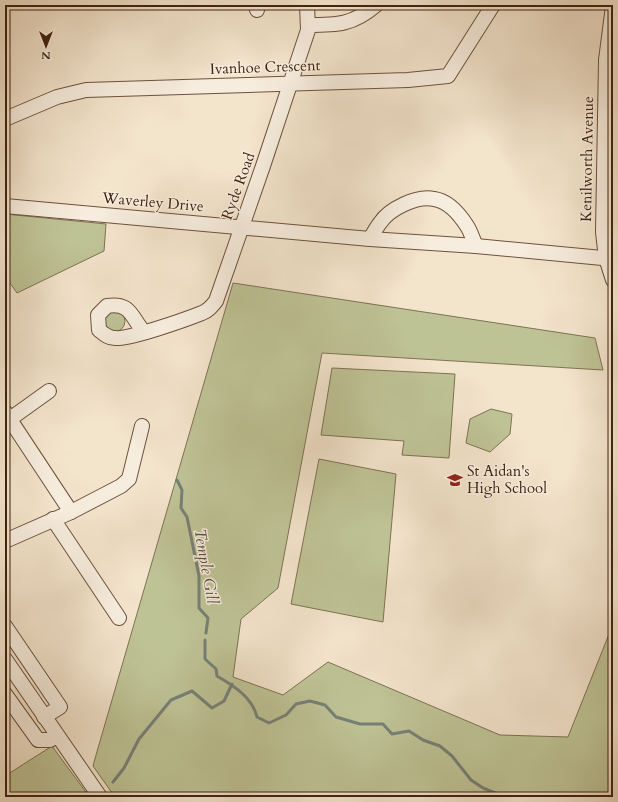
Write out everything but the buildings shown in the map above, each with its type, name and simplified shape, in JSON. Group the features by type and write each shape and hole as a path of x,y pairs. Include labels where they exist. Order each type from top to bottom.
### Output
{"street":[{"name":"Ryde Road","path":"144,332 203,313 216,301 291,83 308,25 307,5"},
{"path":"308,25 331,25 353,21 376,5"},
{"name":"Ivanhoe Crescent","path":"5,119 56,97 74,92 291,83 408,80 448,76 493,5"},
{"name":"Kenilworth Avenue","path":"609,259 603,232 609,60 613,6"},
{"path":"370,239 380,222 395,209 414,200 434,198 455,211 468,227 476,246"},
{"name":"Waverley Drive","path":"5,206 241,226 370,239 476,246 609,259"},
{"path":"609,259 613,280"},
{"path":"49,391 7,416 71,512"},
{"path":"5,541 53,518 71,512 121,486 129,479 142,426"},
{"path":"53,518 119,618"},
{"path":"5,626 60,707 44,717"},
{"path":"5,659 100,797"},
{"path":"7,701 38,740 50,740 57,736"}],"green space":[{"path":"610,64 613,64 613,253 609,252"},
{"path":"5,214 106,224 104,251 17,293 5,276"},
{"path":"233,283 595,338 603,370 322,353 278,588 241,619 233,677 283,695 328,662 500,735 568,737 613,624 613,797 305,797 284,794 282,797 115,797 93,766"},
{"path":"114,310 122,313 125,321 122,329 114,332 106,329 103,321 106,313"},
{"path":"332,368 455,374 449,458 402,455 404,441 321,435"},
{"path":"491,409 512,414 510,434 490,452 466,443 470,419"},
{"path":"319,459 396,474 383,622 291,604"},
{"path":"52,746 88,795 87,797 5,797 5,776"}],"waterway":[{"name":"Temple Gill","path":"177,480 182,490 181,508 187,517 199,576 199,608 208,618 206,633"},
{"name":"Temple Gill","path":"205,640 205,659 216,669 217,676 236,688 247,698 255,710 257,717 269,723 286,715 296,704 310,701 325,705 336,717 360,724 383,724 392,734 409,731 423,740 440,746 452,756 471,780 483,788 505,797"},
{"name":"Temple Gill","path":"113,782 124,768 139,739 171,700 192,691 212,708 224,701 232,684"}],"place":[{"name":"St Aidan's High School","path":"455,480"}]}
